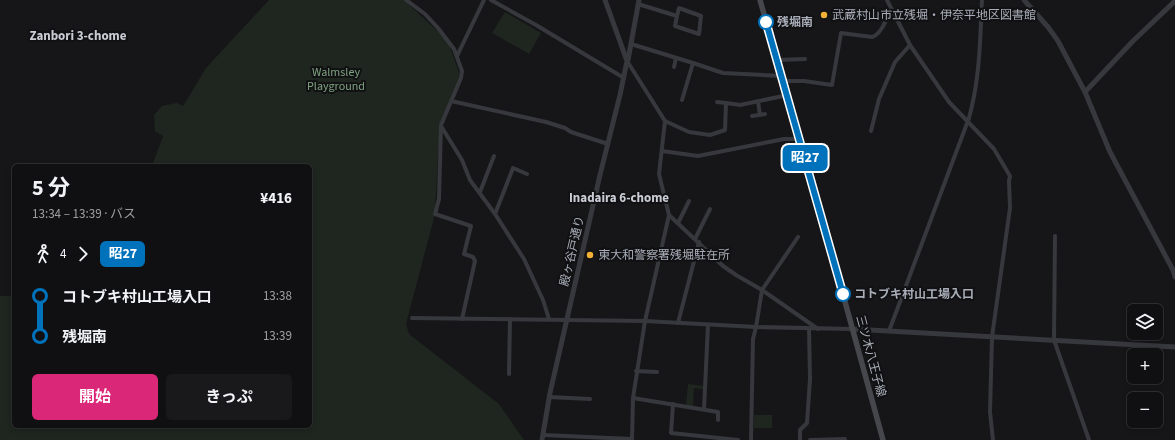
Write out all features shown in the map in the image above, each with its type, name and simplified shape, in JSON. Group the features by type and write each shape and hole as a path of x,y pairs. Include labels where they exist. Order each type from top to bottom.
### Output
{"main road":[{"name":"三ツ木八王子線","path":"760,0 788,95 883,440"}],"street":[{"path":"406,0 432,21 448,41 457,56 461,67 462,75 441,125 439,199 435,214 471,226 464,254 473,257 475,261 462,318"},
{"path":"457,56 484,0"},
{"path":"491,0 624,78"},
{"name":"殿ヶ谷戸通り","path":"542,438 549,397 627,60 605,0"},
{"path":"887,0 910,45 949,102 994,149 1010,176 1010,208 992,337 990,412 993,440"},
{"path":"889,331 968,121 974,99 979,69 982,0"},
{"path":"1024,0 1054,34 1085,92 1110,152 1173,269 1175,277"},
{"path":"1085,92 1133,41 1175,1"},
{"path":"677,16 639,2 627,60 665,121 689,132 710,135 725,130 726,103"},
{"path":"679,8 701,16 699,34 675,26 677,16 679,8"},
{"path":"631,44 723,73 832,85 841,33 875,36 879,33 891,8"},
{"path":"871,131 879,99 896,62 910,45"},
{"path":"674,67 676,58"},
{"path":"777,60 805,59"},
{"path":"682,100 693,63"},
{"path":"716,102 740,105 788,95"},
{"path":"451,101 546,122 608,144"},
{"path":"758,101 760,115"},
{"path":"752,116 765,114"},
{"path":"542,438 632,440 633,398 644,321 669,215 659,174 665,121"},
{"path":"441,125 462,160 470,180 480,192 524,259 543,300 549,319"},
{"path":"662,151 698,156 784,139 800,139"},
{"path":"480,192 494,156"},
{"path":"495,214 513,168 528,174"},
{"path":"678,223 689,201"},
{"path":"678,323 697,241 710,210"},
{"path":"669,215 723,266 762,290 818,329"},
{"path":"1056,236 1054,340 1089,440"},
{"path":"751,440 753,339 762,290 798,237"},
{"path":"412,318 644,321 756,327 852,329 1175,347"},
{"path":"509,374 510,319"},
{"path":"704,409 708,325"},
{"path":"800,440 800,430 807,423 810,379 810,328"},
{"path":"636,371 657,372"},
{"path":"549,397 590,399"},
{"path":"633,398 718,412 718,420"},
{"path":"672,404 671,433 738,440"},
{"path":"810,440 845,439"}],"green space":[{"name":"Walmsley Playground","path":"269,0 404,0 448,41 461,78 441,125 435,214 406,324 409,334 499,404 524,440 0,440 0,296 12,296 12,428 312,428 312,164 153,164 163,136 155,131 154,115 162,106 177,103 183,106 206,68"},
{"path":"505,12 541,33 529,54 492,33"},
{"path":"688,384 703,386 703,389 694,388 693,406 686,405"},
{"path":"754,415 772,415 772,428 754,428"}],"bus line":[{"name":"昭27","path":"766,22 784,81 843,294"}],"place":[{"name":"武蔵村山市立残堀・伊奈平地区図書館","path":"824,15"},
{"name":"残堀南","path":"766,22"},
{"name":"東大和警察署残堀駐在所","path":"590,255"},
{"name":"コトブキ村山工場入口","path":"843,294"}],"district":[{"name":"Zanbori 3-chome","path":"78,35"},
{"name":"Inadaira 6-chome","path":"619,197"}]}
